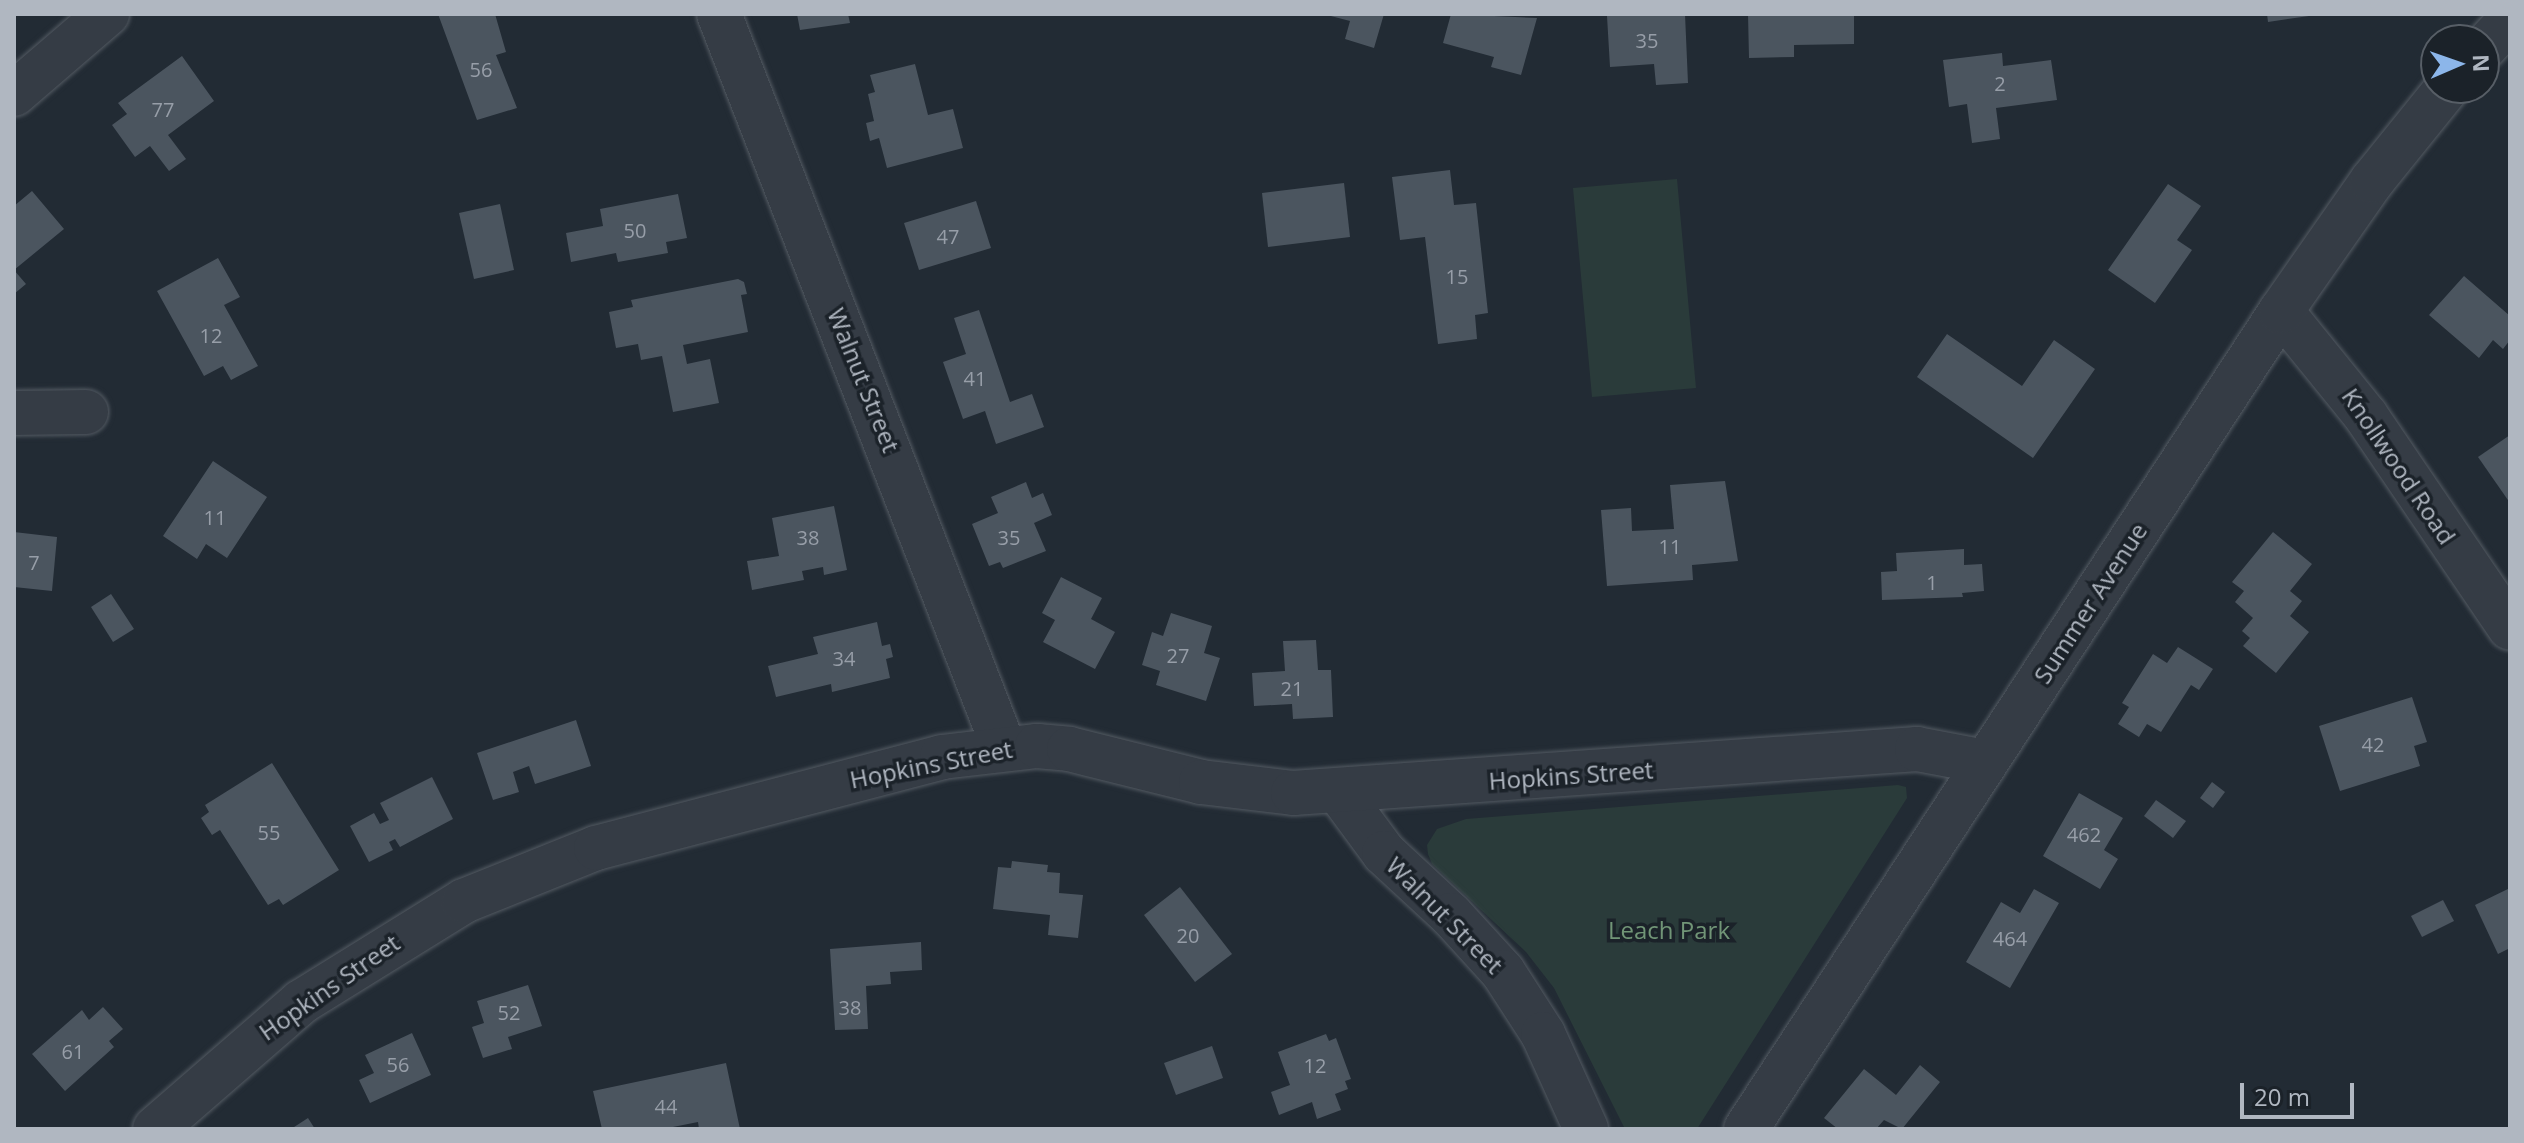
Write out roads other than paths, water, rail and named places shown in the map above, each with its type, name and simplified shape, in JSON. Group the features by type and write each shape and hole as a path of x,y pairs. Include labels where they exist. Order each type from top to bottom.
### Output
{"street":[{"path":"14,94 107,14"},
{"name":"Walnut Street","path":"719,14 1004,748"},
{"name":"Summer Avenue","path":"1746,1129 2281,311 2372,181 2434,104"},
{"name":"Knollwood Road","path":"2281,311 2366,416 2510,628"},
{"path":"14,413 86,412"},
{"name":"Hopkins Street","path":"155,1129 250,1044 344,973 464,901 529,872 880,771 1004,748 1069,749 1238,787 1339,792 1917,749 1986,762"},
{"name":"Walnut Street","path":"1339,792 1384,853 1503,972 1543,1034 1586,1129"}],"park label":[{"name":"Leach Park","path":"1669,930"}]}
